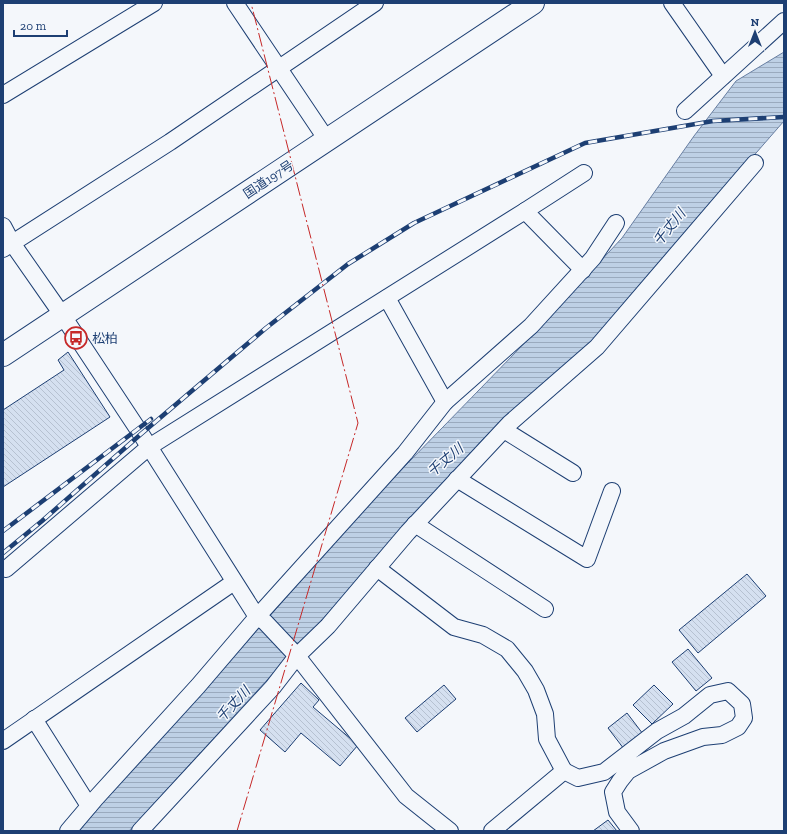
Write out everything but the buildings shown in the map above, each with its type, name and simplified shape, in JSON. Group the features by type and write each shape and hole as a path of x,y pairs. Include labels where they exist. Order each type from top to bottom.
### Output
{"highway":[{"name":"国道197号","path":"3,355 533,3"}],"street":[{"path":"235,3 327,140"},
{"path":"8,246 170,142 375,3"},
{"path":"672,3 723,76"},
{"path":"3,95 151,4"},
{"path":"685,111 723,76 781,31"},
{"path":"140,831 273,687 297,656 328,626 415,524 504,430 597,347 755,163"},
{"path":"6,569 149,447 584,173"},
{"path":"525,211 583,270"},
{"path":"68,831 198,686 261,620 405,453 445,402 531,326 593,258 616,223"},
{"path":"3,226 8,246 63,316 149,447 234,582 261,620 297,656 406,796 450,831"},
{"path":"387,298 445,402"},
{"path":"504,430 573,473"},
{"path":"458,479 587,559 612,491"},
{"path":"415,524 545,609"},
{"path":"377,568 454,627 483,634 507,649 525,671 536,690 545,714 547,739 564,770 578,778 604,772 657,731 684,716 710,695 728,691 742,704 744,718 738,727 722,735 703,737 664,751 628,771 613,792 617,812 630,831"},
{"path":"3,741 234,582"},
{"path":"34,719 89,806"},
{"path":"492,831 564,770"}],"water":[{"name":"千丈川","path":"784,52 784,121 592,341 484,438 320,622 129,831 77,831 370,502 515,353 622,238 694,136 736,81"}],"railway":[{"path":"3,553 266,328 348,264 414,223 585,143 713,121 784,117"},
{"path":"3,531 151,419"}],"power":[{"path":"237,831 358,423 251,3"}],"place":[{"name":"松柏","path":"76,338"}]}
